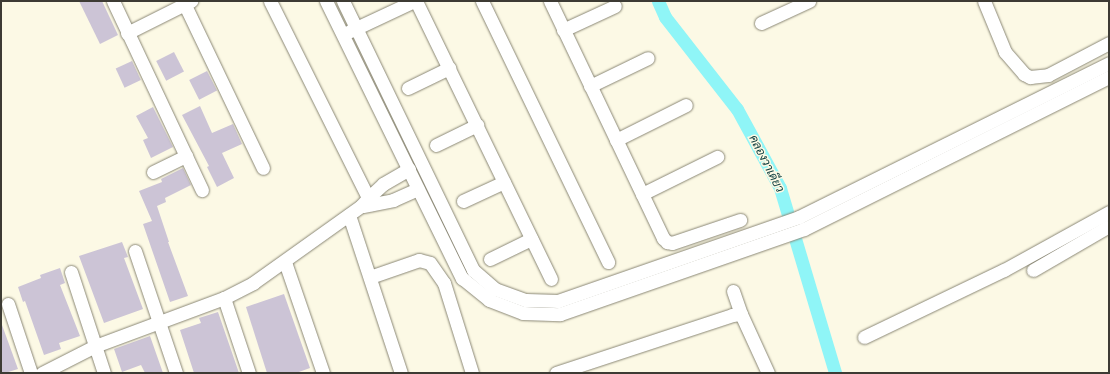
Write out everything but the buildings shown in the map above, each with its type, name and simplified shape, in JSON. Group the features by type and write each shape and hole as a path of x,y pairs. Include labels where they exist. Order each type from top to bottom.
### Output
{"street":[{"path":"113,1 202,190"},
{"path":"270,1 367,203"},
{"path":"326,1 417,178"},
{"path":"343,1 356,28 417,178 462,278 489,300 523,313 560,314 651,276 799,223 980,133 1109,63"},
{"path":"342,34 415,1 477,125 550,279"},
{"path":"482,1 608,262"},
{"path":"550,1 663,238 667,242 672,243 740,220"},
{"path":"761,23 809,1"},
{"path":"984,1 1006,52 1024,74 1030,77 1048,75 1109,43"},
{"path":"127,32 186,2 263,168"},
{"path":"563,30 615,6"},
{"path":"590,86 648,58"},
{"path":"408,88 449,68"},
{"path":"980,133 1109,77"},
{"path":"616,140 686,105"},
{"path":"436,145 477,125"},
{"path":"153,172 186,156"},
{"path":"642,194 717,157"},
{"path":"367,203 393,200 417,178"},
{"path":"42,373 95,346 224,298 253,283 367,203 383,184 417,178"},
{"path":"463,201 504,182"},
{"path":"864,337 1004,270 1109,212"},
{"path":"350,215 402,373"},
{"path":"1033,270 1109,226"},
{"path":"490,259 531,239"},
{"path":"135,252 176,373"},
{"path":"370,277 419,260 430,263 444,283 472,373"},
{"path":"285,262 322,373"},
{"path":"71,272 104,373"},
{"path":"733,291 741,314 768,373"},
{"path":"224,298 249,373"},
{"path":"8,304 31,373"},
{"path":"556,373 732,315 741,314"}],"waterway":[{"name":"คลองวาเดียว","path":"658,1 665,17 737,109 780,188 835,373"}]}
